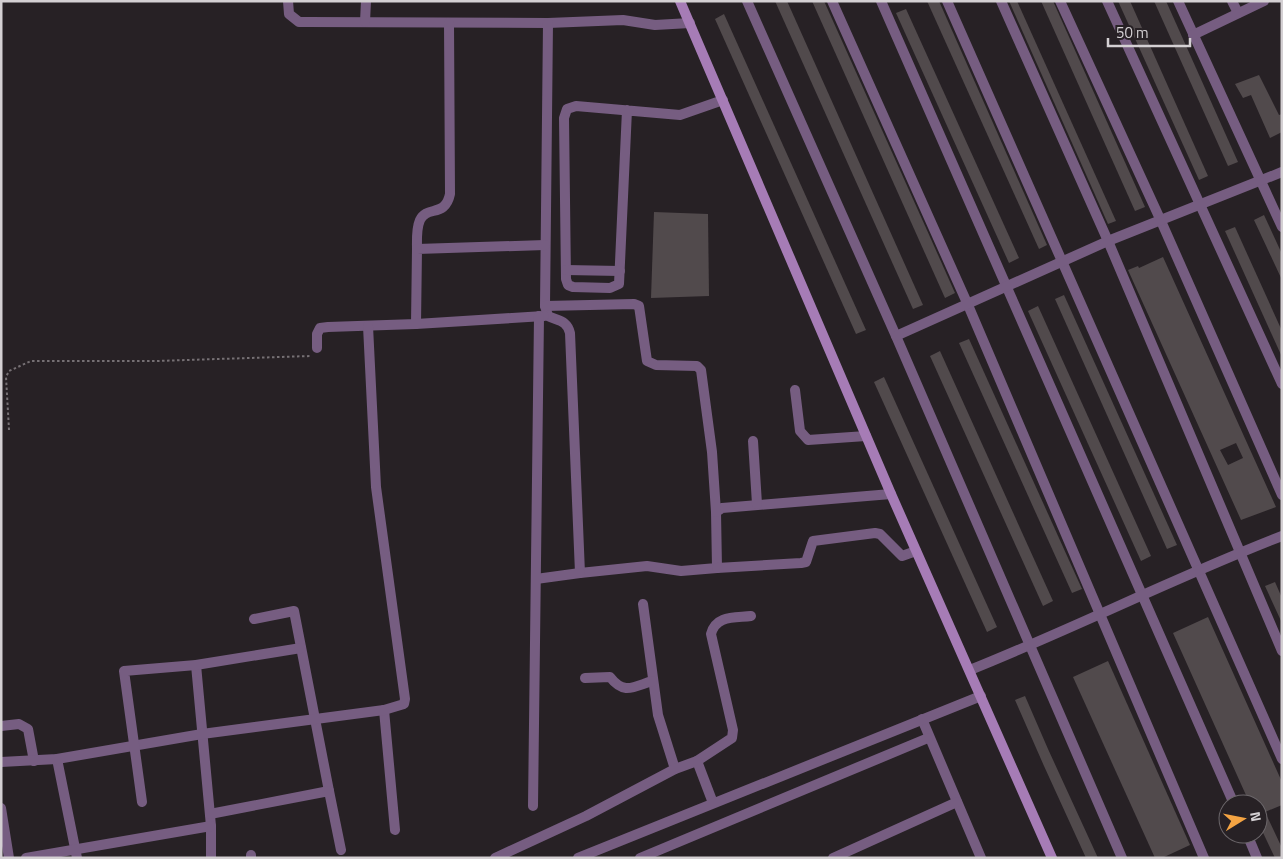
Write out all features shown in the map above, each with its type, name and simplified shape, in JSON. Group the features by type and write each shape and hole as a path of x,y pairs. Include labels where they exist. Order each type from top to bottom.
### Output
{"street":[{"path":"288,1 289,14 299,22 548,23 624,20 655,24 690,23"},
{"path":"365,22 366,1"},
{"path":"680,1 891,494 1052,858"},
{"path":"747,1 896,336 1122,858"},
{"path":"832,1 968,305 1204,858"},
{"path":"881,1 1230,794"},
{"path":"947,1 1282,759"},
{"path":"1000,1 1108,241 1282,651"},
{"path":"1060,1 1161,221 1282,495"},
{"path":"1107,1 1201,203 1282,384"},
{"path":"1178,1 1282,227"},
{"path":"1232,1 1238,13"},
{"path":"1193,35 1264,1"},
{"path":"416,324 417,249 420,220 424,214 442,209 448,204 450,194 449,23"},
{"path":"533,806 536,579 544,313 548,23"},
{"path":"627,110 619,284 610,288 573,287 568,285 566,270 564,118 567,109 576,106 627,110 680,115 723,100"},
{"path":"896,336 968,305 1063,260 1282,172"},
{"path":"417,249 545,245"},
{"path":"566,270 620,271"},
{"path":"318,348 317,334 320,328 416,324 639,306 647,361 656,365 697,366 701,370 712,452 717,568"},
{"path":"544,313 563,321 569,326 570,333 580,573"},
{"path":"1,762 57,759 202,734 384,710 404,704 405,699 376,487 368,326"},
{"path":"795,390 800,431 808,440 866,436"},
{"path":"753,441 757,504"},
{"path":"716,512 729,506 891,494"},
{"path":"536,579 647,566 681,571 801,563 808,558 813,541 875,533 880,534 902,556 916,551"},
{"path":"970,670 1101,615 1239,552 1282,536"},
{"path":"643,604 652,681 661,727 675,769"},
{"path":"254,619 294,611 341,850"},
{"path":"496,858 586,816 675,769 697,760 732,738 733,730 711,634 717,621 751,616"},
{"path":"142,802 124,671 196,664 301,648"},
{"path":"196,664 211,826 211,858"},
{"path":"585,678 610,677 617,687 622,689 652,681"},
{"path":"578,858 981,696"},
{"path":"384,710 395,830"},
{"path":"922,719 928,738 981,858"},
{"path":"1,726 19,724 28,729 34,760"},
{"path":"640,858 653,855 928,738"},
{"path":"57,759 77,854"},
{"path":"697,760 713,803"},
{"path":"210,814 329,791"},
{"path":"833,858 956,802"},
{"path":"1,808 9,858"},
{"path":"26,858 77,854 211,826"},
{"path":"1251,844 1257,858"}],"path":[{"path":"9,430 6,377 9,371 31,360 156,361 310,357 315,354 318,348"}],"building":[{"path":"775,1 787,1 923,305 913,309"},
{"path":"812,1 824,1 926,228 955,293 945,298"},
{"path":"927,1 939,1 1047,245 1039,249"},
{"path":"1009,1 1017,1 1116,221 1108,224"},
{"path":"1041,1 1053,1 1145,207 1135,211"},
{"path":"1118,1 1130,1 1208,176 1199,180"},
{"path":"1154,1 1166,1 1238,162 1228,166"},
{"path":"906,9 1019,258 1009,263 896,13"},
{"path":"724,14 866,330 856,334 715,19"},
{"path":"1259,75 1279,115 1282,114 1282,132 1270,138 1251,95 1243,98 1235,84"},
{"path":"654,212 708,214 709,296 651,298"},
{"path":"1264,215 1282,254 1282,280 1254,220"},
{"path":"1235,227 1282,331 1282,357 1225,231"},
{"path":"1163,257 1276,507 1241,520 1128,270 1138,266 1139,268","holes":["1236,443 1243,458 1228,465 1220,450"]},
{"path":"1064,295 1177,545 1167,549 1055,299"},
{"path":"1038,306 1151,556 1141,561 1028,311"},
{"path":"969,339 1082,589 1072,593 959,343"},
{"path":"940,351 1053,601 1043,606 930,356"},
{"path":"884,377 997,627 987,632 874,382"},
{"path":"1275,582 1282,598 1282,623 1265,586"},
{"path":"1208,617 1282,782 1282,805 1268,811 1268,794 1245,794 1173,633"},
{"path":"1108,661 1190,845 1162,858 1155,858 1073,677"},
{"path":"1025,696 1098,858 1086,858 1044,766 1015,700"},
{"path":"1268,818 1282,848 1282,858 1275,858 1268,843"}]}
